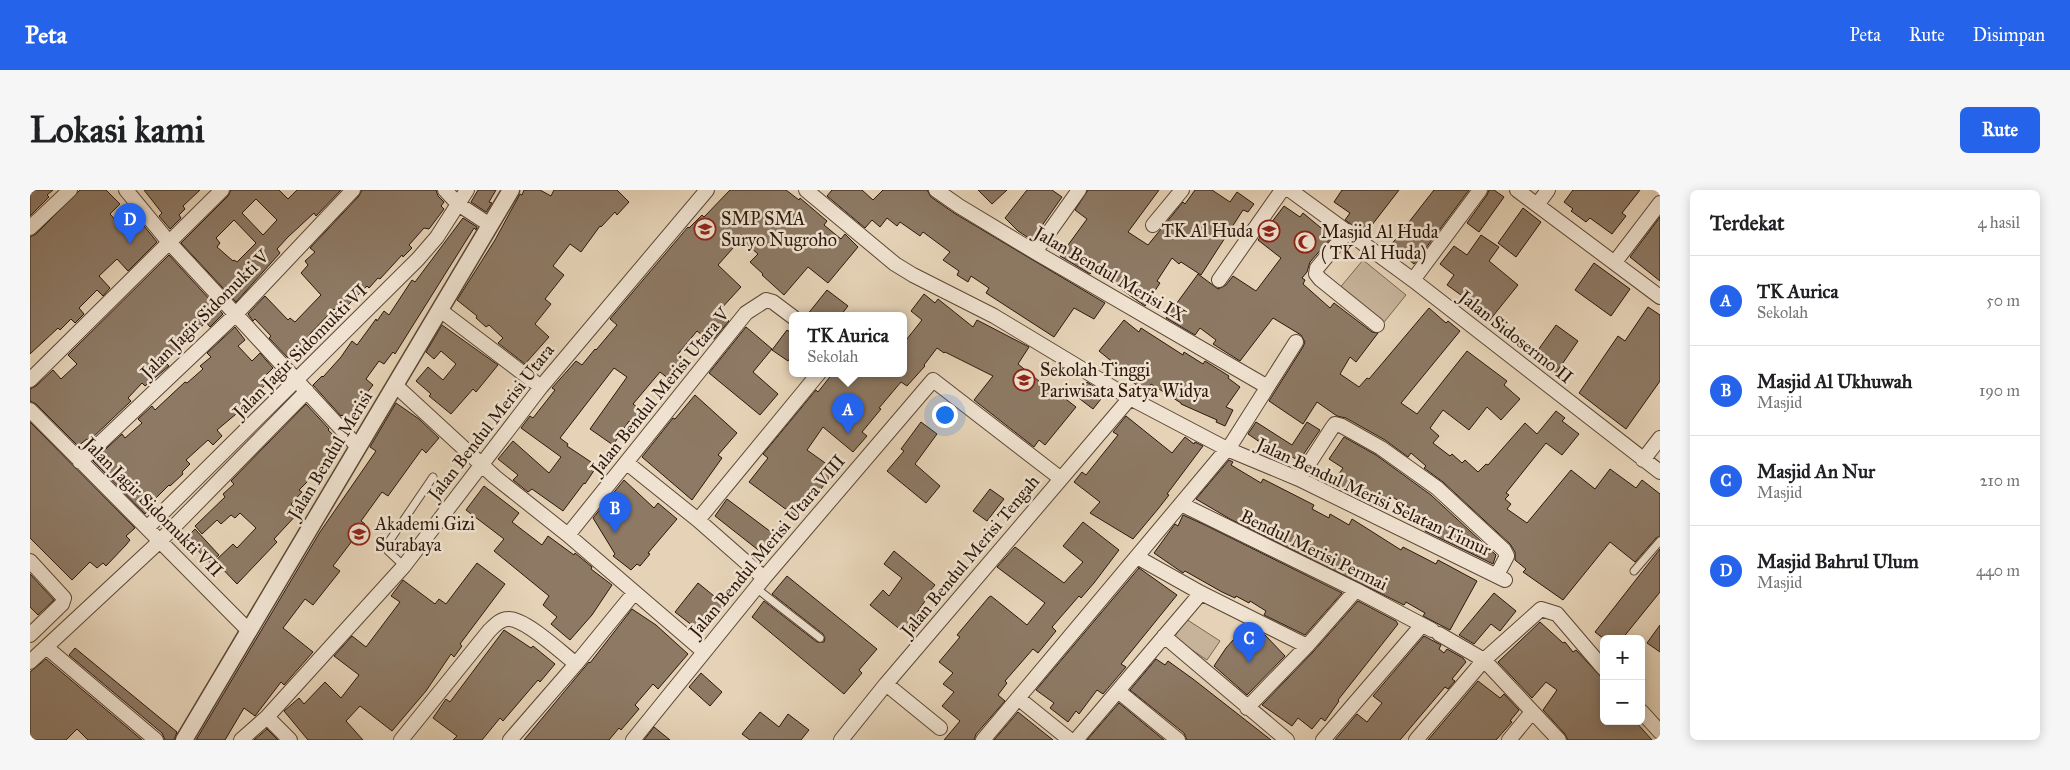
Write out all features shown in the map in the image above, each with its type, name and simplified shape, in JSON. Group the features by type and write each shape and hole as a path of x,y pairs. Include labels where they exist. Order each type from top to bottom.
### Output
{"street":[{"path":"30,228 70,190"},
{"path":"126,190 168,242 358,448"},
{"path":"30,380 222,190"},
{"name":"Jalan Jagir Sidomukti V","path":"80,462 235,315 353,190"},
{"path":"445,190 463,207 490,225"},
{"name":"Jalan Jagir Sidomukti VI","path":"30,662 302,386 463,207 467,190"},
{"name":"Jalan Bendul Merisi","path":"184,740 511,190"},
{"name":"Jalan Bendul Merisi Utara","path":"241,740 267,717 404,566 541,387 708,190"},
{"name":"Jalan Bendul Merisi Selatan Timur","path":"806,190 895,264 994,316 1130,398 1233,441 1299,479 1502,572 1507,556 1506,552 1438,488 1381,448 1340,424 1336,424 1332,428 1299,479"},
{"name":"Jalan Bendul Merisi IX","path":"936,190 1035,252 1266,386"},
{"path":"1035,252 1079,190"},
{"path":"1153,225 1182,190"},
{"path":"1219,280 1282,190"},
{"name":"Jalan Sidosermo II","path":"1290,190 1348,231 1654,464"},
{"path":"1413,280 1480,190"},
{"path":"1517,190 1660,297"},
{"path":"1537,205 1548,190"},
{"path":"1615,262 1660,204"},
{"path":"1348,231 1317,268 1316,274 1377,325"},
{"name":"Jalan Bendul Merisi Utara V","path":"568,535 746,313 766,300 773,302 789,314"},
{"path":"440,310 541,387"},
{"path":"983,740 1233,441 1266,386 1296,342"},
{"path":"698,520 816,377"},
{"name":"Jalan Bendul Merisi Utara VIII","path":"633,740 760,583 933,380 1060,478"},
{"path":"395,386 481,464 568,535 703,652"},
{"name":"Jalan Bendul Merisi Tengah","path":"841,740 1060,478 1130,398"},
{"name":"Jalan Jagir Sidomukti VII","path":"30,410 249,631"},
{"path":"1654,464 1660,438"},
{"path":"627,463 698,520 760,583"},
{"name":"Bendul Merisi Permai","path":"1181,504 1356,590 1484,660 1559,740"},
{"path":"1136,557 1307,646"},
{"path":"30,561 64,598 62,604 30,635"},
{"path":"1247,708 1307,646 1356,590"},
{"path":"1076,740 1201,592"},
{"path":"510,740 634,593"},
{"path":"1416,740 1484,660 1541,609 1557,614 1600,664"},
{"path":"402,740 489,631 502,621 516,620 526,625 576,664"},
{"path":"1323,740 1431,630"},
{"path":"1164,636 1287,740"},
{"path":"46,647 156,740"},
{"path":"886,684 940,728"},
{"path":"1118,691 1178,740"},
{"path":"1018,698 1070,740"},
{"path":"1508,740 1532,712"},
{"path":"1645,715 1660,732"},
{"path":"267,717 290,740"}],"lane":[{"path":"404,566 388,551 386,546 433,477"},
{"path":"1634,571 1660,541"},
{"path":"760,583 820,638"}],"shaded area":[{"path":"1363,260 1406,295 1381,326 1338,290"},
{"path":"1186,619 1220,641 1207,660 1174,638"}],"building":[{"path":"30,190 53,190 47,195 49,197 30,216"},
{"path":"80,190 106,190 120,204 110,214 123,228 136,216 157,242 128,271 117,259 99,276 110,288 103,296 97,290 79,308 84,314 75,323 71,319 60,330 58,328 30,354 30,237 36,234"},
{"path":"144,190 200,190 183,206 185,209 179,215 181,218 170,229 159,216 162,213"},
{"path":"231,190 279,190 288,199 297,190 341,190 316,216 314,213 288,237 277,249 280,253 236,302 181,243 228,196","holes":["256,199 277,220 263,235 242,213","234,220 256,243 237,262 233,261 217,247 220,243 216,238"]},
{"path":"362,190 436,190 438,196 444,202 441,206 444,209 429,229 424,228 409,245 412,248 403,257 402,255 369,288 367,286 339,314 334,309 308,336 310,338 289,359 269,338 271,336 255,319 253,321 248,314 265,296 288,320 290,318 295,322 321,295 301,273 308,265 305,261 315,252 310,248 359,196"},
{"path":"478,190 496,190 489,202 492,203 486,212 471,202"},
{"path":"524,190 540,190 551,196 554,190 617,190 629,202 617,215 615,212 600,226 581,252 570,244 553,266 564,275 545,299 551,304 535,324 549,337 525,364 498,343 503,338 489,325 486,327 476,318 477,316 457,300"},
{"path":"730,190 786,190 799,200 800,198 827,221 824,225 841,239 845,234 858,247 828,283 808,267 784,295 750,262 758,254 741,239 718,265 741,287 718,312 729,321 714,339 712,338 709,341 697,331 678,354 685,359 669,379 660,372 633,404 641,410 631,423 629,421 613,445 590,429 627,377 614,368 560,438 568,444 567,446 597,466 585,484 563,511 532,489 528,492 513,480 518,475 498,459 513,441 549,473 561,457 521,428 530,416 533,418 555,390 552,388 576,361 582,365 617,325 610,319 688,227 702,215 704,217"},
{"path":"832,190 862,190 873,200 883,190 927,190 931,197 954,213 1105,303 1094,319 1074,308 1054,337 986,293 989,288 971,276 968,282 957,275 959,271 943,260 950,252 923,232 920,236 900,222 897,226 887,218 880,227 872,220 865,228 827,196"},
{"path":"978,190 1007,190 992,204"},
{"path":"1027,190 1052,190 1062,197 1032,240 1018,231 1005,218"},
{"path":"1088,190 1159,190 1128,232 1148,245 1195,190 1212,190 1230,202 1237,192 1254,204 1248,212 1243,210 1201,275 1181,262 1179,264 1172,258 1157,281 1160,283 1145,306 1094,270 1090,274 1060,256 1087,219 1075,210"},
{"path":"1342,190 1399,190 1365,234 1345,220 1350,213 1334,202"},
{"path":"1434,190 1469,190 1414,264 1391,245"},
{"path":"1489,190 1494,190 1504,197 1479,232 1467,223"},
{"path":"1573,190 1640,190 1622,213 1626,216 1612,234 1590,218 1586,222 1571,211 1573,209 1564,202"},
{"path":"1284,206 1300,217 1303,213 1332,237 1310,262 1307,272 1302,278 1305,280 1303,284 1330,308 1334,303 1372,332 1378,333 1356,362 1350,357 1340,374 1359,387 1367,378 1369,379 1429,308 1446,323 1448,321 1460,331 1401,403 1417,414 1467,351 1507,381 1504,385 1520,399 1501,420 1487,407 1469,430 1443,410 1430,428 1439,436 1433,443 1450,456 1452,454 1462,463 1465,460 1478,472 1486,464 1488,465 1525,423 1537,434 1556,411 1565,418 1562,421 1579,434 1562,455 1546,443 1506,493 1509,495 1505,499 1511,504 1507,509 1527,523 1571,470 1595,489 1610,469 1636,488 1642,480 1660,494 1660,536 1635,562 1610,542 1563,600 1523,572 1526,569 1515,560 1515,552 1510,544 1443,482 1424,468 1426,466 1411,453 1408,457 1385,440 1346,418 1337,416 1317,402 1303,424 1269,401 1303,347 1305,342 1301,335 1273,318 1240,361 1213,344 1216,340 1200,328 1195,335 1166,318 1198,274 1218,289 1226,285 1233,276 1256,291 1281,258 1258,240"},
{"path":"1523,208 1541,222 1516,257 1498,243"},
{"path":"1660,217 1660,281 1630,257"},
{"path":"463,218 477,227 476,230 474,228 395,354 393,352 384,364 379,361 366,379 373,385 356,407 362,412 352,423 341,416 313,385 341,357 352,341 357,345 384,311 389,315 412,280 415,282"},
{"path":"1481,235 1499,247 1489,261 1518,285 1489,321 1473,308 1475,305 1447,285 1454,275 1440,264 1454,246 1467,255"},
{"path":"169,255 223,314 210,327 206,322 166,363 169,366 145,386 142,383 128,398 131,401 89,441 87,439 78,446 36,404 30,401 30,389 36,386 53,370 61,379 77,364 68,355"},
{"path":"1594,263 1630,289 1611,316 1575,290"},
{"path":"827,290 848,306 843,312 809,312"},
{"path":"924,294 935,303 938,299 973,327 977,320 1029,347 1018,364 1056,395 1058,393 1076,407 1045,445 1039,440 1034,447 974,400 993,376 937,348 925,366 907,386 901,382 879,408 881,409 862,432 867,436 853,452 823,427 807,450 835,470 818,493 814,490 795,516 749,482 768,458 763,454 816,390 818,392 830,377 907,377 907,339 922,320 911,311"},
{"path":"1648,307 1660,315 1660,381 1626,429 1579,393 1618,336 1625,341"},
{"path":"1124,320 1139,332 1141,328 1183,355 1184,352 1203,364 1205,361 1229,376 1228,378 1240,387 1226,407 1233,410 1225,426 1216,422 1217,420 1181,404 1151,384 1146,392 1119,372 1121,369 1099,351"},
{"path":"442,325 498,365 476,392 473,389 451,414 429,396 431,394 416,381 428,367 443,380 456,364 441,351 434,359 426,352"},
{"path":"1556,325 1578,341 1556,373 1533,357"},
{"path":"235,327 245,340 238,346 252,361 260,353 273,368 261,380 266,384 251,399 253,401 244,410 242,409 217,430 222,436 213,445 208,440 186,460 190,464 182,472 183,474 146,508 148,510 145,514 93,461 122,434 125,438 142,423 138,419 152,406 155,410 185,382 187,383 203,369 200,366 211,357 207,353"},
{"path":"746,327 772,349 753,372 778,394 760,415 709,373"},
{"path":"787,330 789,331 788,361 772,350"},
{"path":"1087,382 1105,394 1093,409 1076,396"},
{"path":"695,395 737,433 718,455 722,458 692,500 642,457 673,418 675,419"},
{"path":"396,403 419,419 439,438 426,453 422,449 388,496 382,492 361,521 365,524 333,566 340,571 313,605 305,599 283,628 313,652 284,685 281,682 255,716 244,708 225,740 196,740 320,532 376,451 370,447"},
{"path":"306,404 328,430 343,444 325,464 327,465 299,490 302,492 291,504 299,512 274,539 277,542 237,584 215,561 233,544 237,548 256,528 240,513 235,518 231,515 221,524 217,520 202,534 195,526 225,497 223,494 234,484 231,481"},
{"path":"1126,416 1172,453 1185,437 1194,444 1195,442 1203,446 1167,494 1169,495 1133,539 1090,513 1100,502 1074,482 1082,472 1086,475 1118,435 1113,432"},
{"path":"30,422 135,528 126,536 130,540 106,566 103,563 97,568 90,562 72,580 30,538"},
{"path":"921,422 937,434 915,464 940,486 926,503 887,471 904,451 901,449"},
{"path":"1256,422 1292,445 1307,422 1320,430 1299,461 1269,443 1267,447 1248,434"},
{"path":"1344,437 1376,455 1431,495 1496,555 1493,564 1425,531 1426,529 1408,517 1413,510 1391,496 1384,506 1374,500 1372,505 1334,481 1343,468 1329,459"},
{"path":"1229,460 1233,462 1231,465 1261,483 1263,479 1314,505 1312,509 1329,518 1330,514 1349,525 1352,519 1401,550 1403,547 1436,564 1438,560 1477,581 1450,630 1423,616 1425,613 1406,602 1404,605 1230,519 1196,499"},
{"path":"624,480 654,508 658,503 677,519 648,553 650,554 640,566 637,564 631,570 613,556 615,554 593,518"},
{"path":"484,486 519,513 512,522 542,545 548,536 574,555 575,553 592,567 591,569 612,585 592,615 570,640 551,624 557,617 543,605 549,596 494,551 504,539 466,510"},
{"path":"990,489 1004,499 987,521 973,511"},
{"path":"727,499 775,535 762,553 715,516"},
{"path":"1183,515 1342,593 1305,635 1264,615 1266,611 1250,601 1249,603 1236,596 1235,598 1185,571 1183,573 1154,553 1175,524 1178,526"},
{"path":"1083,522 1119,550 1081,598 1079,596 1052,627 1056,631 1038,653 1033,649 1005,681 1007,683 998,695 1005,701 976,734 974,740 944,740 960,721 942,706 954,692 943,684 953,673 939,662 960,637 957,635 991,596 1027,625 1045,603 997,567 1015,547 1064,583 1083,562 1063,546"},
{"path":"195,529 219,555 210,563 186,538"},
{"path":"1660,549 1660,592 1625,635 1600,636 1595,632"},
{"path":"894,551 935,585 923,599 925,601 914,617 902,631 870,605 883,590 889,596 902,578 884,564"},
{"path":"477,563 505,584 460,644 462,646 454,657 451,654 426,691 392,731 360,706 346,721 363,740 308,740 284,711 299,698 304,704 325,682 341,698 359,675 334,656 352,636 366,647 400,602 391,596 403,580 435,604 439,599 446,604"},
{"path":"1139,568 1177,595 1121,664 1126,667 1103,694 1097,690 1079,714 1076,711 1068,722 1050,708 1054,703 1036,690"},
{"path":"30,574 54,600 38,615 30,607"},
{"path":"787,576 877,649 859,670 862,673 844,694 752,617 764,601 817,642 824,642 823,634 772,594"},
{"path":"698,583 725,605 702,633 675,612"},
{"path":"1494,593 1516,611 1500,631 1491,624 1474,644 1459,635"},
{"path":"1358,601 1396,621 1398,624 1338,700 1325,721 1321,718 1312,729 1298,718 1292,726 1262,705 1313,652"},
{"path":"632,609 656,625 688,654 658,689 653,684 635,705 639,709 621,730 619,728 609,740 524,740 590,663"},
{"path":"1540,622 1563,643 1565,642 1573,652 1576,650 1600,676 1600,725 1639,725 1652,740 1568,740 1565,734 1543,710 1557,690 1546,682 1532,698 1498,662"},
{"path":"1660,625 1660,652 1647,643"},
{"path":"504,630 531,648 533,646 555,664 540,682 538,680 503,721 500,718 482,740 453,740 457,736 433,718 446,699 450,702"},
{"path":"1242,630 1257,631 1265,635 1285,656 1247,695 1214,666 1226,648"},
{"path":"1424,636 1441,645 1439,649 1444,653 1447,649 1463,658 1466,662 1452,679 1455,681 1448,689 1445,687 1400,740 1335,740 1357,714 1367,722 1382,703 1373,696"},
{"path":"75,648 177,732 174,740 165,740 162,733 69,655"},
{"path":"46,659 142,740 88,740 77,729 66,740 30,740 30,672"},
{"path":"1156,659 1165,665 1168,661 1271,740 1187,740 1184,733 1130,690"},
{"path":"701,673 722,692 710,706 689,687"},
{"path":"1478,681 1500,698 1504,694 1519,710 1510,721 1512,722 1496,740 1428,740"},
{"path":"1119,703 1164,740 1087,740"},
{"path":"760,712 779,727 788,714 809,730 801,740 750,740 742,734"},
{"path":"1018,712 1053,740 994,740"},
{"path":"654,727 670,740 644,740"},
{"path":"267,729 278,740 254,740"}],"place":[{"name":"SMP SMA Suryo Nugroho","path":"705,229"},
{"name":"TK Al Huda","path":"1269,231"},
{"name":"Masjid Al Huda ( TK Al Huda)","path":"1305,242"},
{"name":"Masjid Bahrul Ulum","path":"130,244"},
{"name":"Sekolah Tinggi Pariwisata Satya Widya","path":"1024,380"},
{"name":"TK Aurica","path":"848,434"},
{"name":"Masjid Al Ukhuwah","path":"615,533"},
{"name":"Akademi Gizi Surabaya","path":"359,534"},
{"name":"Masjid An Nur","path":"1249,663"}]}
